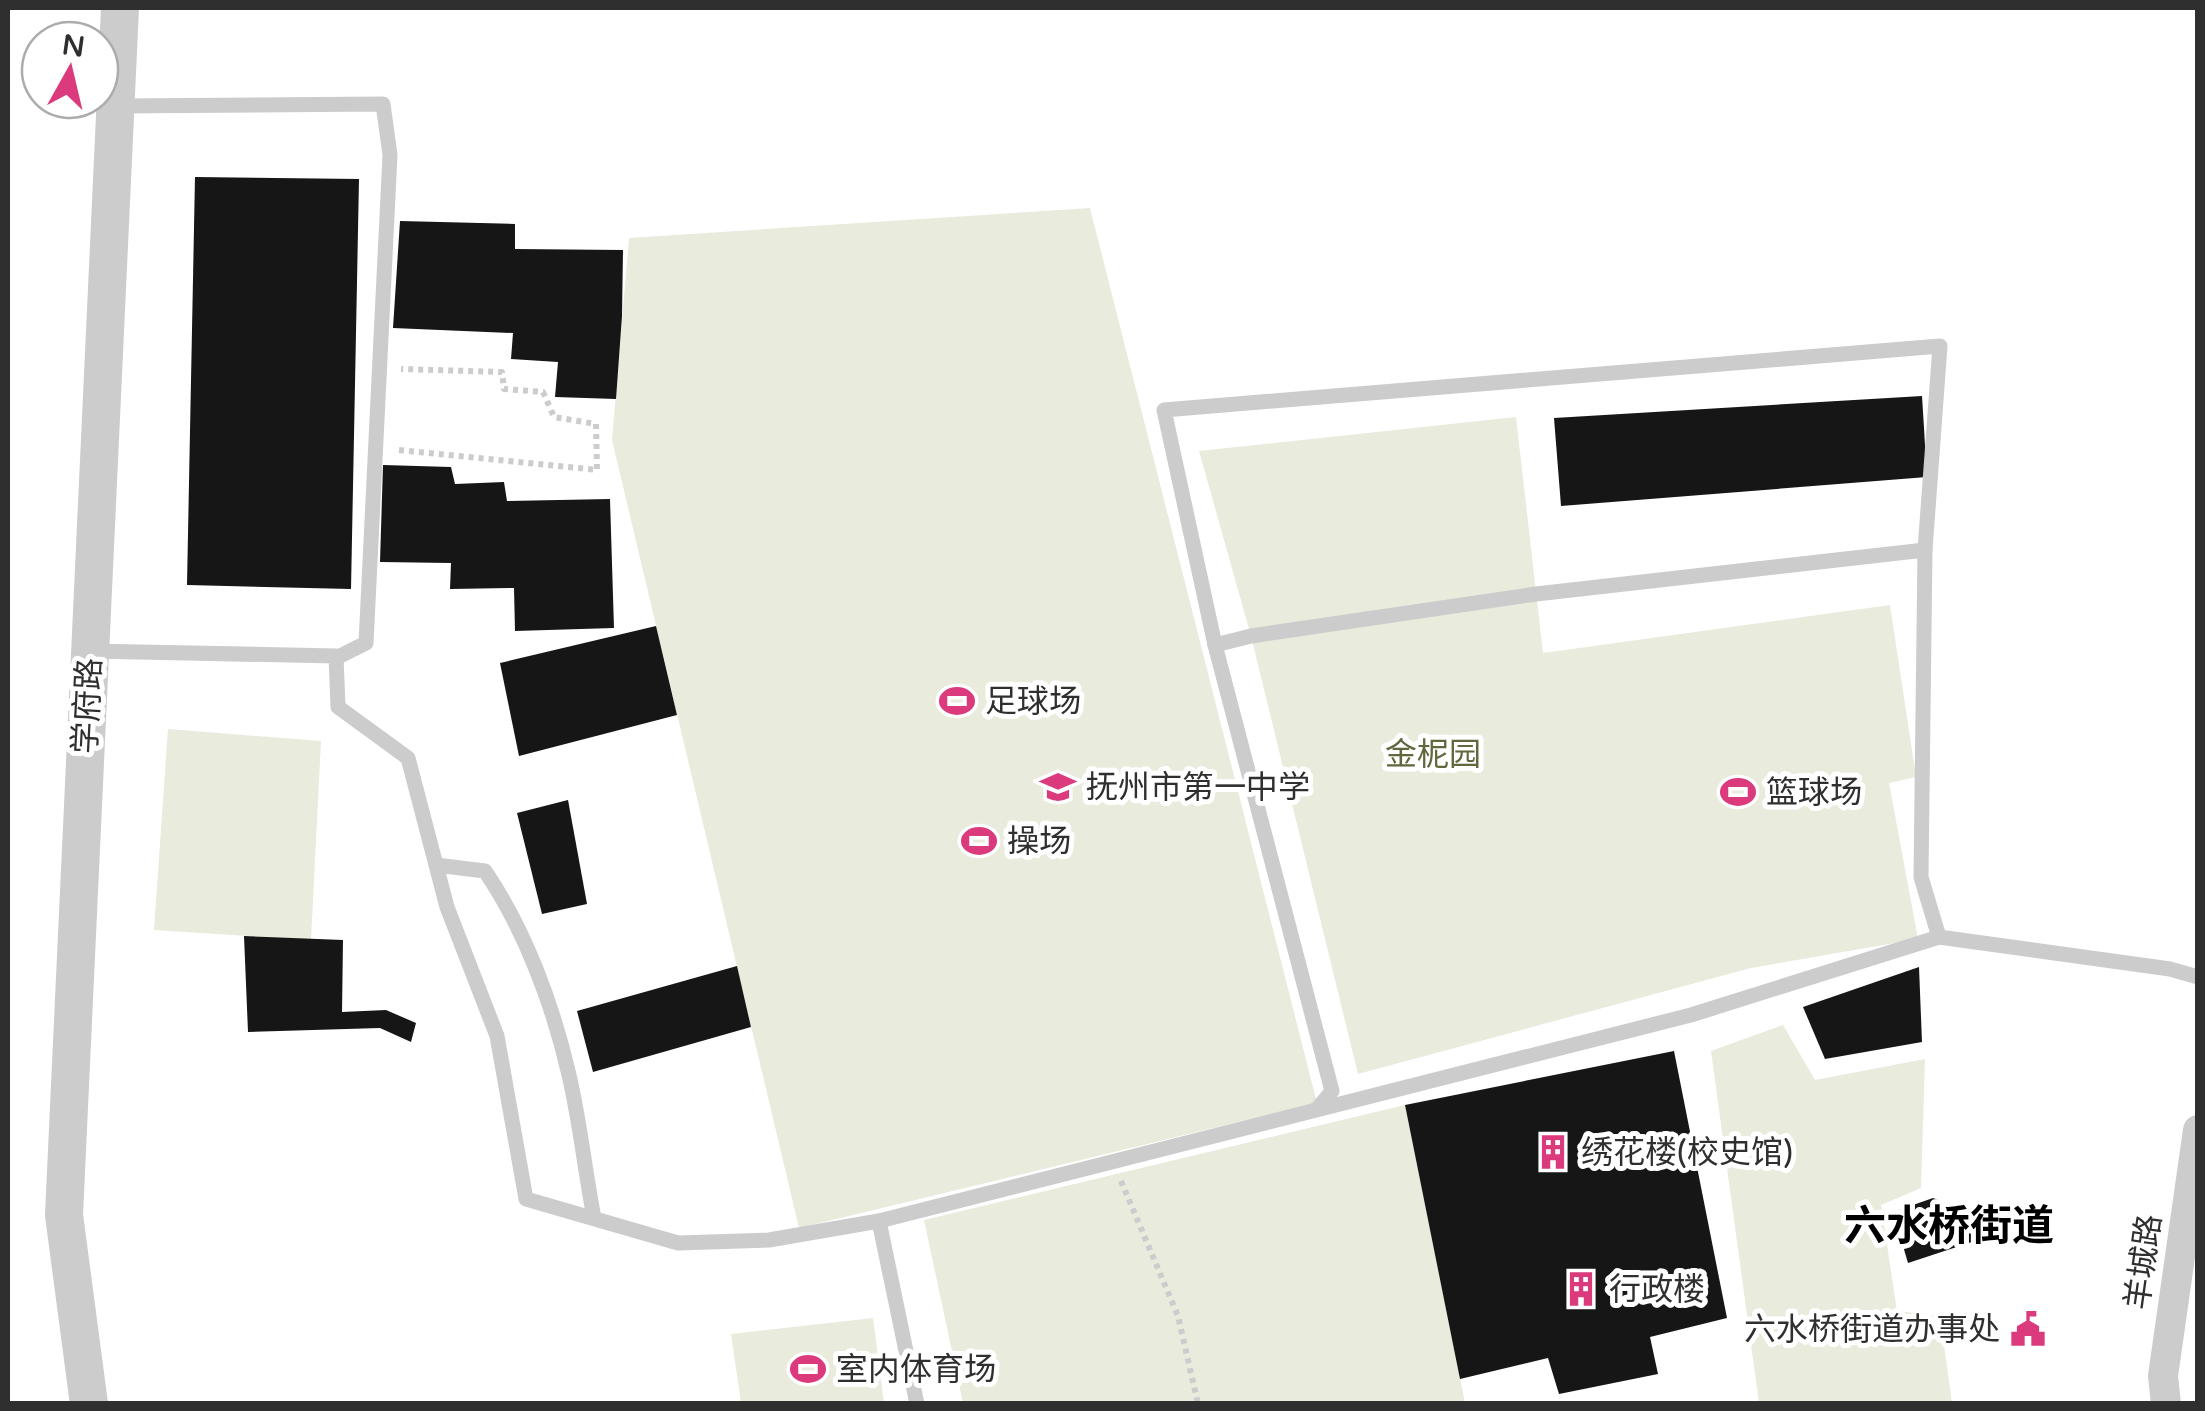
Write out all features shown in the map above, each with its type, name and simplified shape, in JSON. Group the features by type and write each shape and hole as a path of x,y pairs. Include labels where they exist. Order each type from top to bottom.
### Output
{"street":[{"name":"学府路","path":"89,1404 64,1216 115,120"},
{"name":"羊城路","path":"2166,1404 2163,1376 2198,1130"}],"lane":[{"path":"90,650 336,658 366,643 390,155 383,104 120,106"},
{"path":"1316,1110 1332,1090 1215,646 1164,410 1940,346 1925,550 1921,877 1940,937"},
{"path":"1215,646 1252,636 1536,594 1925,550"},
{"path":"336,658 338,707 408,758 447,907 498,1036 526,1199 678,1242 769,1240 879,1220 1690,1016 1940,937 2170,969 2198,977"},
{"path":"436,865 485,870 509,906 544,994 569,1074 594,1218"},
{"path":"879,1220 917,1404"}],"path":[{"path":"376,448 597,470 596,424 554,418 544,392 504,389 502,372 380,368"},
{"path":"1113,1162 1178,1316 1198,1404"}],"green space":[{"name":"操场","path":"1090,208 1317,1103 799,1228 612,440 629,238"},
{"name":"金柅园","path":"1516,417 1543,653 1890,605 1916,777 1889,783 1918,939 1751,968 1358,1074 1251,636 1199,451"},
{"path":"168,729 321,741 311,940 154,930"},
{"path":"1783,1025 1815,1080 1925,1059 1921,1188 1881,1205 1897,1311 1940,1316 1952,1403 1759,1403 1711,1051"},
{"path":"1405,1105 1465,1403 963,1403 924,1220"},
{"name":"室内体育场","path":"873,1318 884,1403 741,1403 731,1334"}],"building":[{"path":"195,177 359,179 351,589 187,585"},
{"path":"400,221 515,224 515,249 623,250 616,399 555,397 558,362 511,359 513,333 393,328"},
{"path":"1922,396 1927,477 1561,506 1554,418"},
{"path":"383,465 451,467 455,484 504,482 507,501 610,499 614,628 515,631 514,588 450,589 451,563 380,562"},
{"path":"656,626 677,715 519,756 500,663"},
{"path":"568,800 587,904 542,914 517,813"},
{"path":"244,936 343,940 342,1012 386,1010 416,1023 411,1042 380,1028 248,1032"},
{"path":"737,966 751,1027 593,1072 577,1011"},
{"path":"1919,967 1922,1042 1825,1059 1803,1007"},
{"path":"1674,1051 1727,1318 1650,1337 1658,1374 1559,1394 1548,1358 1460,1379 1405,1105"},
{"path":"1933,1198 1970,1212 1981,1239 1908,1263 1893,1212"}],"place":[{"name":"足球场","path":"957,701"},
{"name":"抚州市第一中学","path":"1058,787"},
{"name":"篮球场","path":"1738,792"},
{"name":"操场","path":"979,841"},
{"name":"绣花楼(校史馆)","path":"1553,1152"},
{"name":"行政楼","path":"1581,1289"},
{"name":"六水桥街道办事处","path":"2028,1329"},
{"name":"室内体育场","path":"808,1369"}],"district":[{"name":"六水桥街道","path":"1949,1225"}]}
